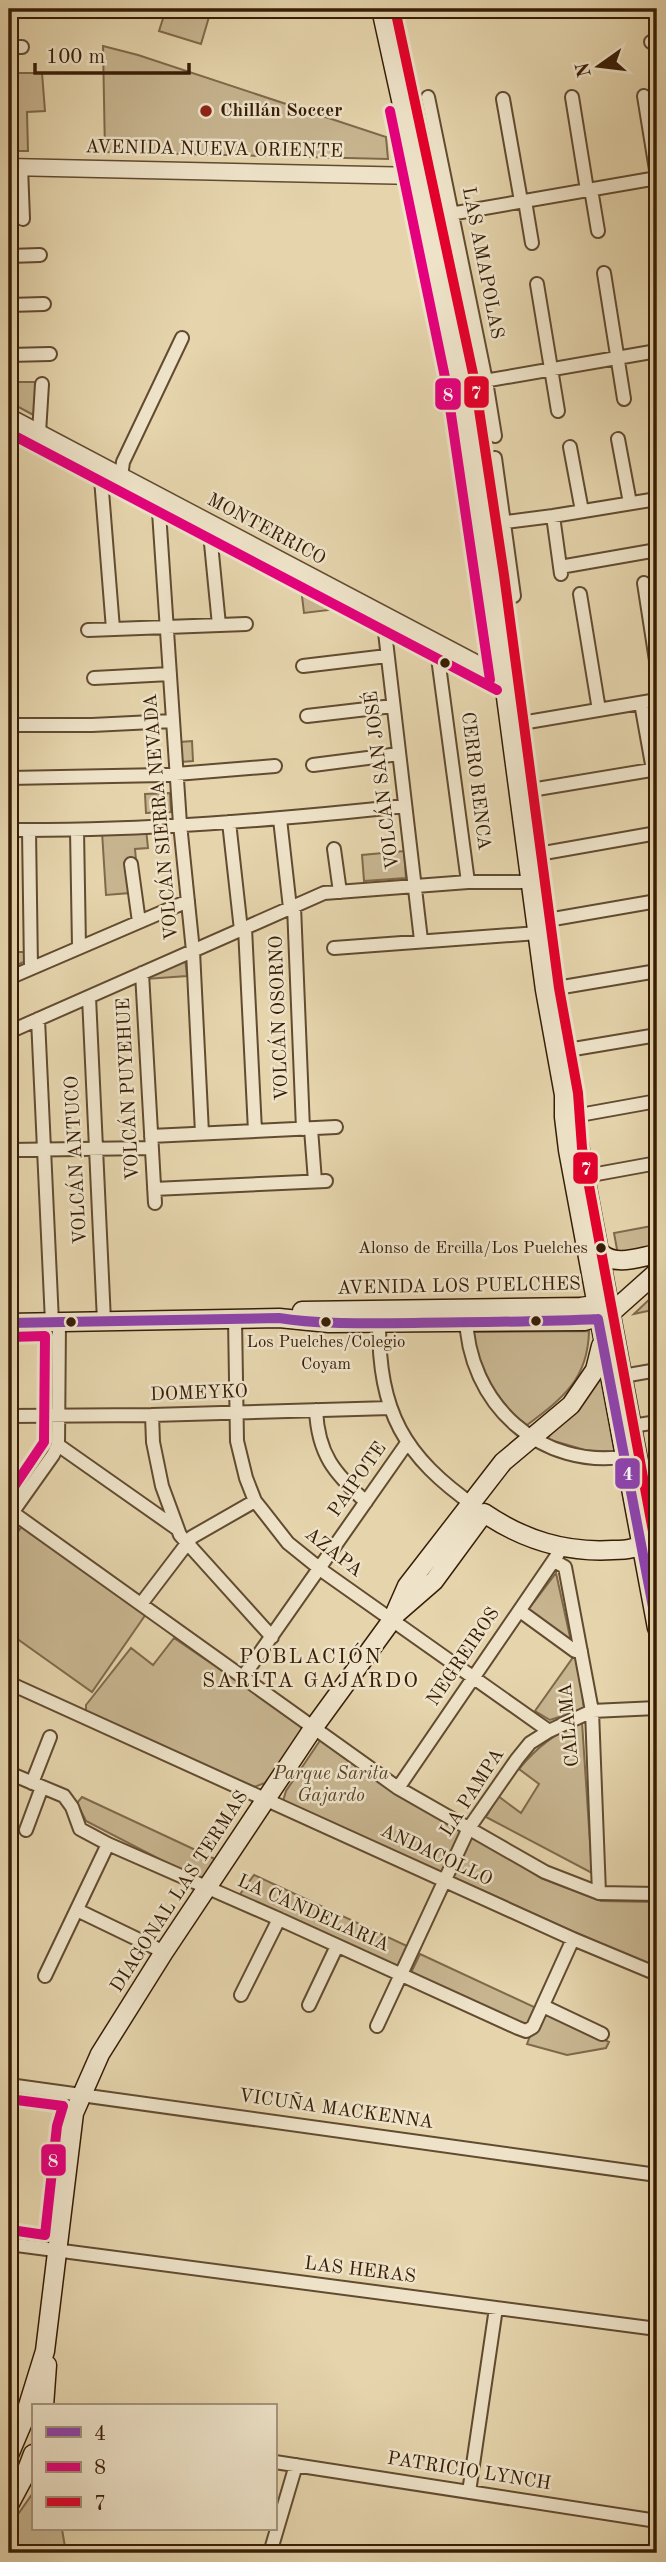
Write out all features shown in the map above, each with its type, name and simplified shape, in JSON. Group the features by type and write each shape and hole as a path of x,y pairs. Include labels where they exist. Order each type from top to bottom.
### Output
{"main road":[{"path":"381,9 428,218 461,385 504,678 545,990 564,1094 568,1150 604,1310 623,1376 632,1426 631,1456 650,1481 651,1528 657,1561"},
{"path":"564,1094 574,1116 601,1253 604,1310 602,1339 631,1456 641,1545 657,1628"},
{"path":"601,1253 607,1259 617,1261 657,1254"},
{"path":"604,1310 638,1291 657,1272"},
{"name":"AVENIDA LOS PUELCHES","path":"279,1318 300,1311 584,1321 604,1310"},
{"name":"AVENIDA LOS PUELCHES","path":"9,1323 279,1318 304,1322 379,1323 466,1315"},
{"name":"DIAGONAL LAS TERMAS","path":"45,2351 71,2128 81,2094 100,2054 164,1952 314,1727 393,1618 434,1581 503,1462 571,1405 585,1387 595,1370 602,1339"},
{"path":"477,1508 558,1555 641,1545 649,1537 651,1528"},
{"path":"44,2404 48,2376 45,2351"},
{"path":"9,2455 23,2422 45,2351"},
{"path":"9,2505 26,2475 32,2457"}],"street":[{"path":"428,218 657,177 644,96"},
{"name":"LAS AMAPOLAS","path":"428,97 495,436"},
{"path":"572,97 598,230"},
{"path":"503,99 532,243"},
{"name":"AVENIDA NUEVA ORIENTE","path":"15,167 418,176"},
{"path":"15,167 23,219"},
{"path":"9,256 40,255"},
{"path":"604,273 624,399"},
{"path":"537,284 558,411"},
{"path":"9,305 44,304"},
{"path":"121,477 123,462 182,338"},
{"path":"461,385 657,351"},
{"path":"9,355 50,354"},
{"path":"38,433 42,384"},
{"name":"MONTERRICO","path":"9,417 504,678"},
{"path":"618,439 630,503"},
{"path":"570,447 582,511"},
{"path":"495,458 514,596"},
{"path":"100,466 113,629"},
{"name":"VOLCÁN SIERRA NEVADA","path":"158,497 180,824 193,951 202,1133"},
{"path":"482,525 657,499"},
{"path":"553,516 561,571 657,550"},
{"path":"209,523 219,625"},
{"path":"644,583 657,667"},
{"path":"580,594 599,710"},
{"name":"VOLCÁN SAN JOSÉ","path":"383,615 421,940"},
{"path":"88,630 246,624"},
{"name":"CERRO RENCA","path":"436,643 468,882"},
{"path":"303,666 387,656"},
{"path":"94,678 170,674"},
{"path":"510,725 657,700"},
{"path":"519,792 655,769 641,703"},
{"path":"307,716 393,706"},
{"path":"9,725 173,721"},
{"path":"313,765 399,754"},
{"path":"9,778 94,778 275,766"},
{"path":"9,830 76,830 281,819 405,806"},
{"name":"VOLCÁN OSORNO","path":"154,1189 320,1181 307,1129 292,907 281,819"},
{"path":"229,822 243,929 255,1131"},
{"path":"29,830 31,968"},
{"path":"76,830 79,947"},
{"path":"527,856 657,833"},
{"path":"334,849 340,892"},
{"path":"131,864 139,922"},
{"path":"9,1031 324,893 468,882 531,882"},
{"path":"9,978 188,901"},
{"path":"334,948 537,927 657,901"},
{"path":"545,990 657,971"},
{"name":"VOLCÁN PUYEHUE","path":"142,973 155,1203"},
{"name":"VOLCÁN ANTUCO","path":"89,997 104,1321"},
{"path":"38,1019 60,1416 58,1445 53,1455 10,1514 398,1788 545,1872 599,1893 657,1894"},
{"path":"556,1052 657,1035"},
{"path":"574,1116 657,1101"},
{"path":"9,1150 96,1149 202,1133 336,1127"},
{"path":"586,1176 657,1163"},
{"path":"466,1315 472,1359 482,1385 506,1418 551,1447 577,1455 602,1458 631,1456"},
{"name":"AZAPA","path":"235,1319 235,1412 240,1459 255,1501 288,1542 320,1569 393,1618 549,1731"},
{"path":"379,1323 380,1365 390,1408 407,1443 438,1478 477,1508"},
{"path":"623,1376 657,1370"},
{"name":"DOMEYKO","path":"9,1416 152,1416 390,1408"},
{"path":"316,1410 323,1451 339,1477 366,1502"},
{"path":"152,1416 153,1442 162,1486 176,1528 185,1544 272,1637"},
{"path":"632,1426 657,1422"},
{"name":"PAIPOTE","path":"243,1677 407,1443"},
{"path":"58,1445 176,1528"},
{"path":"141,1604 192,1536 255,1501"},
{"name":"NEGREIROS","path":"398,1788 558,1555"},
{"name":"CALAMA","path":"558,1555 565,1567 592,1711 599,1893"},
{"path":"520,1611 575,1651 581,1651"},
{"name":"ANDACOLLO","path":"9,1683 573,1939 657,1974"},
{"name":"LA PAMPA","path":"377,2026 468,1828 530,1743 592,1711 657,1708"},
{"path":"26,1829 50,1738"},
{"path":"9,1773 37,1785"},
{"name":"LA CANDELARIA","path":"37,1785 64,1796 72,1807 78,1827 108,1844 526,2031 533,2027 543,2006"},
{"path":"45,1976 108,1844"},
{"path":"77,1910 164,1952"},
{"path":"241,1995 279,1919"},
{"path":"573,1939 543,2006 602,2034"},
{"path":"309,2005 337,1946"},
{"name":"VICUÑA MACKENNA","path":"9,2085 657,2175"},
{"name":"LAS HERAS","path":"9,2244 657,2329"},
{"path":"469,2492 496,2308"},
{"name":"PATRICIO LYNCH","path":"276,2462 657,2521"},
{"path":"270,2553 296,2465"}],"green space":[{"path":"166,9 183,9 209,17 201,44 159,31"},
{"name":"Chillán Soccer","path":"103,46 138,55 386,137 388,159 105,152"},
{"path":"9,73 42,73 45,111 27,112 28,151 9,151"},
{"path":"9,382 39,382 39,418 9,402"},
{"path":"300,579 354,607 304,613"},
{"path":"192,741 193,761 181,762 180,742"},
{"path":"170,793 171,812 146,813 145,794"},
{"path":"146,829 148,848 135,849 136,860 127,861 130,893 106,895 102,832"},
{"path":"404,851 406,878 364,881 362,855"},
{"path":"9,952 24,952 24,962 9,968"},
{"path":"185,958 187,976 146,979 146,975"},
{"path":"657,1225 657,1246 618,1255 614,1233"},
{"path":"657,1292 657,1309 634,1314"},
{"path":"589,1331 584,1362 571,1386 552,1406 527,1425 522,1424 513,1414 489,1382 478,1359 473,1332"},
{"path":"598,1374 603,1378 617,1446 614,1452 585,1450 547,1439"},
{"path":"22,1526 146,1614 92,1692 9,1633 9,1545"},
{"path":"556,1573 572,1646 528,1610"},
{"name":"Parque Sarita Gajardo","path":"174,1638 300,1724 302,1731 265,1783 254,1787 86,1714 86,1705 131,1648 153,1665"},
{"path":"574,1656 578,1659 584,1709 550,1720 535,1711"},
{"path":"582,1722 592,1873 486,1817 498,1796 521,1813 539,1784 519,1769 547,1741"},
{"name":"Parque Sarita Gajardo","path":"321,1739 541,1878 601,1901 657,1902 657,1969 283,1801 286,1791"},
{"path":"82,1797 217,1860 204,1881 190,1875 86,1821 77,1803"},
{"path":"254,1875 407,1946 397,1969 238,1897"},
{"path":"420,1954 609,2042 606,2048 567,2055 527,2044 530,2036 408,1979"},
{"path":"32,2494 32,2530 62,2530 66,2553 9,2553 9,2527"}],"transit line":[{"name":"7","path":"395,9 475,383 504,575 559,988 578,1093 582,1148 657,1553"},
{"name":"8","path":"390,111 447,387 490,680"},
{"name":"8","path":"9,433 497,690"},
{"name":"4","path":"9,1323 279,1318 363,1323 598,1319"},
{"name":"4","path":"598,1319 657,1628"},
{"name":"8","path":"9,1337 45,1336 44,1442 9,1494"},
{"name":"8","path":"9,2099 63,2106 57,2126 45,2235 11,2230"}],"place":[{"name":"Chillán Soccer","path":"206,111"},
{"name":"Alonso de Ercilla/Los Puelches","path":"601,1248"},
{"name":"Los Puelches/Colegio Coyam","path":"326,1322"}],"district":[{"name":"POBLACIÓN SARITA GAJARDO","path":"311,1669"}]}
